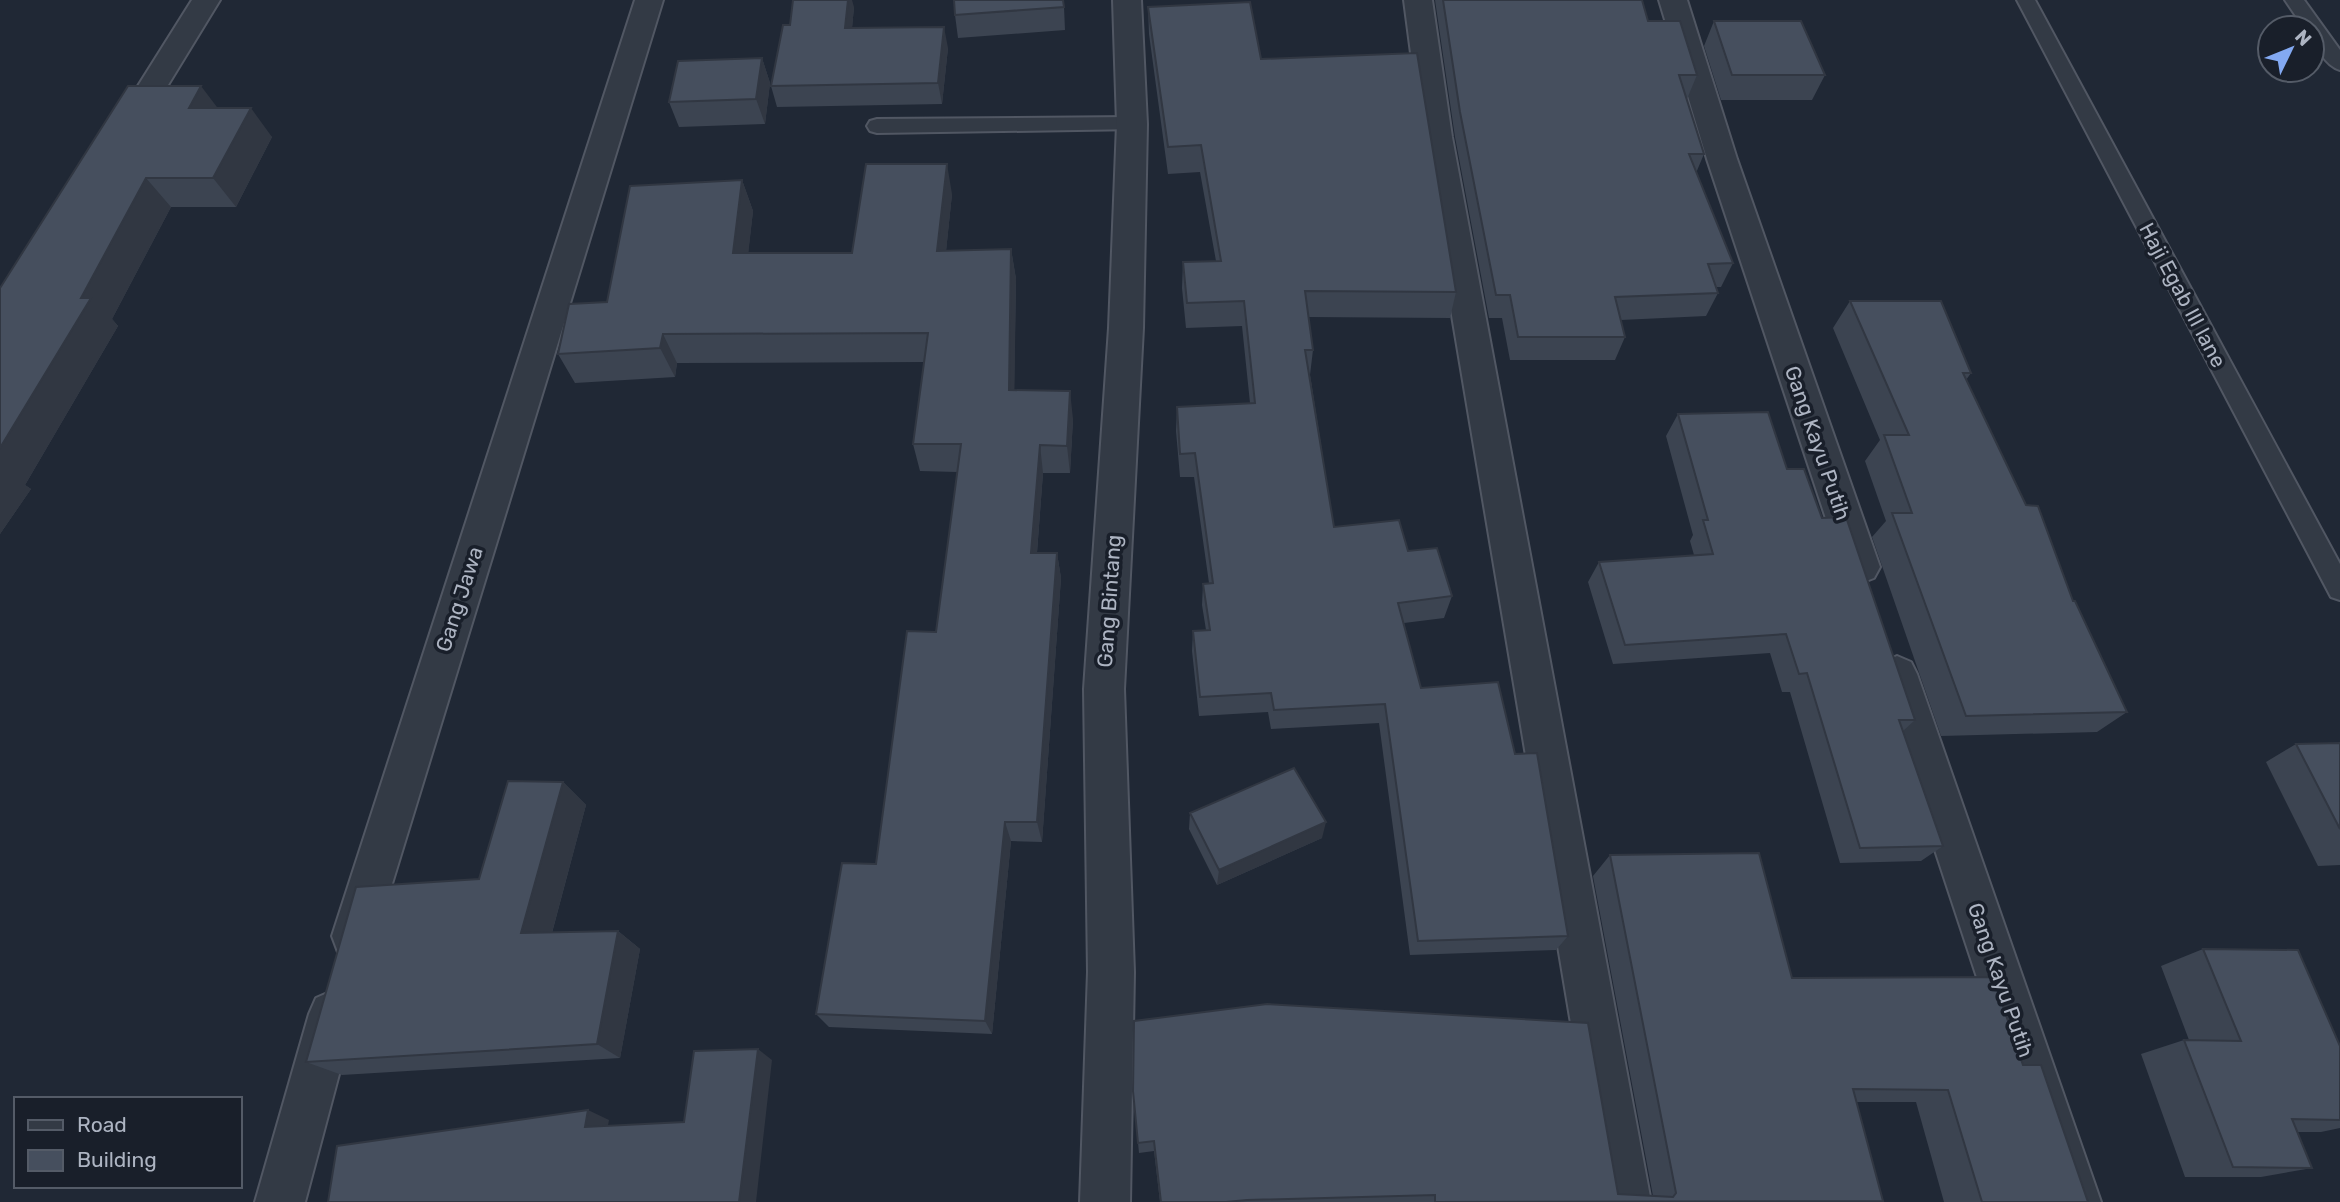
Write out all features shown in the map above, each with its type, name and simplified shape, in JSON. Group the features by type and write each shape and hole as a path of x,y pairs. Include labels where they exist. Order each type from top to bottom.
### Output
{"street":[{"path":"106,160 206,0"},
{"name":"Gang Jawa","path":"280,1202 365,897 649,0"},
{"name":"Gang Bintang","path":"1105,1202 1111,972 1104,690 1126,328 1132,124 1127,0"},
{"path":"1418,0 1437,137 1626,1202"},
{"name":"Gang Kayu Putih","path":"1673,0 1722,159 1870,595"},
{"name":"Gang Kayu Putih","path":"1888,648 2076,1202"}],"lane":[{"name":"Haji Egab III lane","path":"2026,0 2340,589"},
{"path":"2294,0 2340,64"},
{"path":"877,126 1132,124"}],"building":[{"path":"793,0 848,0 845,28 944,27 938,83 771,86 783,25 790,25"},
{"path":"954,0 1063,0 1064,7 955,15"},
{"path":"1443,0 1642,0 1648,21 1680,21 1697,75 1679,75 1704,154 1689,154 1733,263 1708,264 1718,293 1615,297 1625,337 1518,337 1510,295 1496,295 1460,112"},
{"path":"1250,2 1261,59 1417,53 1456,292 1305,291 1313,350 1305,350 1334,527 1399,520 1408,551 1437,548 1452,596 1398,603 1421,688 1498,682 1515,754 1537,753 1568,936 1418,941 1385,704 1274,710 1271,693 1200,697 1193,631 1210,630 1203,584 1213,583 1195,453 1180,454 1177,407 1255,403 1244,301 1187,303 1183,262 1221,261 1201,145 1168,147 1148,7"},
{"path":"1714,21 1801,21 1825,75 1732,75"},
{"path":"762,58 756,99 669,102 678,61"},
{"path":"128,86 201,86 189,108 251,108 213,178 146,178 81,298 91,298 0,448 0,288"},
{"path":"866,164 947,164 937,251 1011,249 1009,390 1070,391 1067,446 1040,445 1031,553 1057,553 1037,822 1005,822 985,1021 816,1014 842,863 876,864 907,631 936,632 961,444 913,444 928,333 663,334 660,348 558,354 569,304 607,302 630,186 742,180 733,253 852,253"},
{"path":"1850,301 1941,301 1971,373 1963,373 2026,505 2038,506 2073,601 2127,712 1966,716 1892,513 1912,513 1884,435 1909,435"},
{"path":"1768,412 1787,469 1804,469 1822,518 1846,517 1915,720 1899,720 1943,846 1860,848 1807,673 1799,674 1786,634 1625,645 1599,562 1713,554 1703,520 1708,520 1678,414"},
{"path":"2340,743 2340,829 2296,744"},
{"path":"1294,768 1326,822 1219,870 1190,813"},
{"path":"508,781 563,782 521,933 618,931 597,1044 306,1062 356,887 479,879"},
{"path":"1759,853 1792,978 1993,977 2023,1065 2041,1065 2088,1202 1982,1202 1948,1090 1853,1089 1883,1201 1435,1202 1435,1195 1161,1202 1154,1141 1138,1143 1133,1091 1134,1021 1267,1004 1588,1023 1618,1194 1673,1197 1676,1193 1610,855"},
{"path":"2203,949 2298,950 2340,1046 2340,1120 2292,1119 2312,1168 2233,1167 2184,1040 2241,1041"},
{"path":"758,1049 739,1202 328,1202 337,1146 588,1110 585,1127 684,1122 694,1051"}]}
